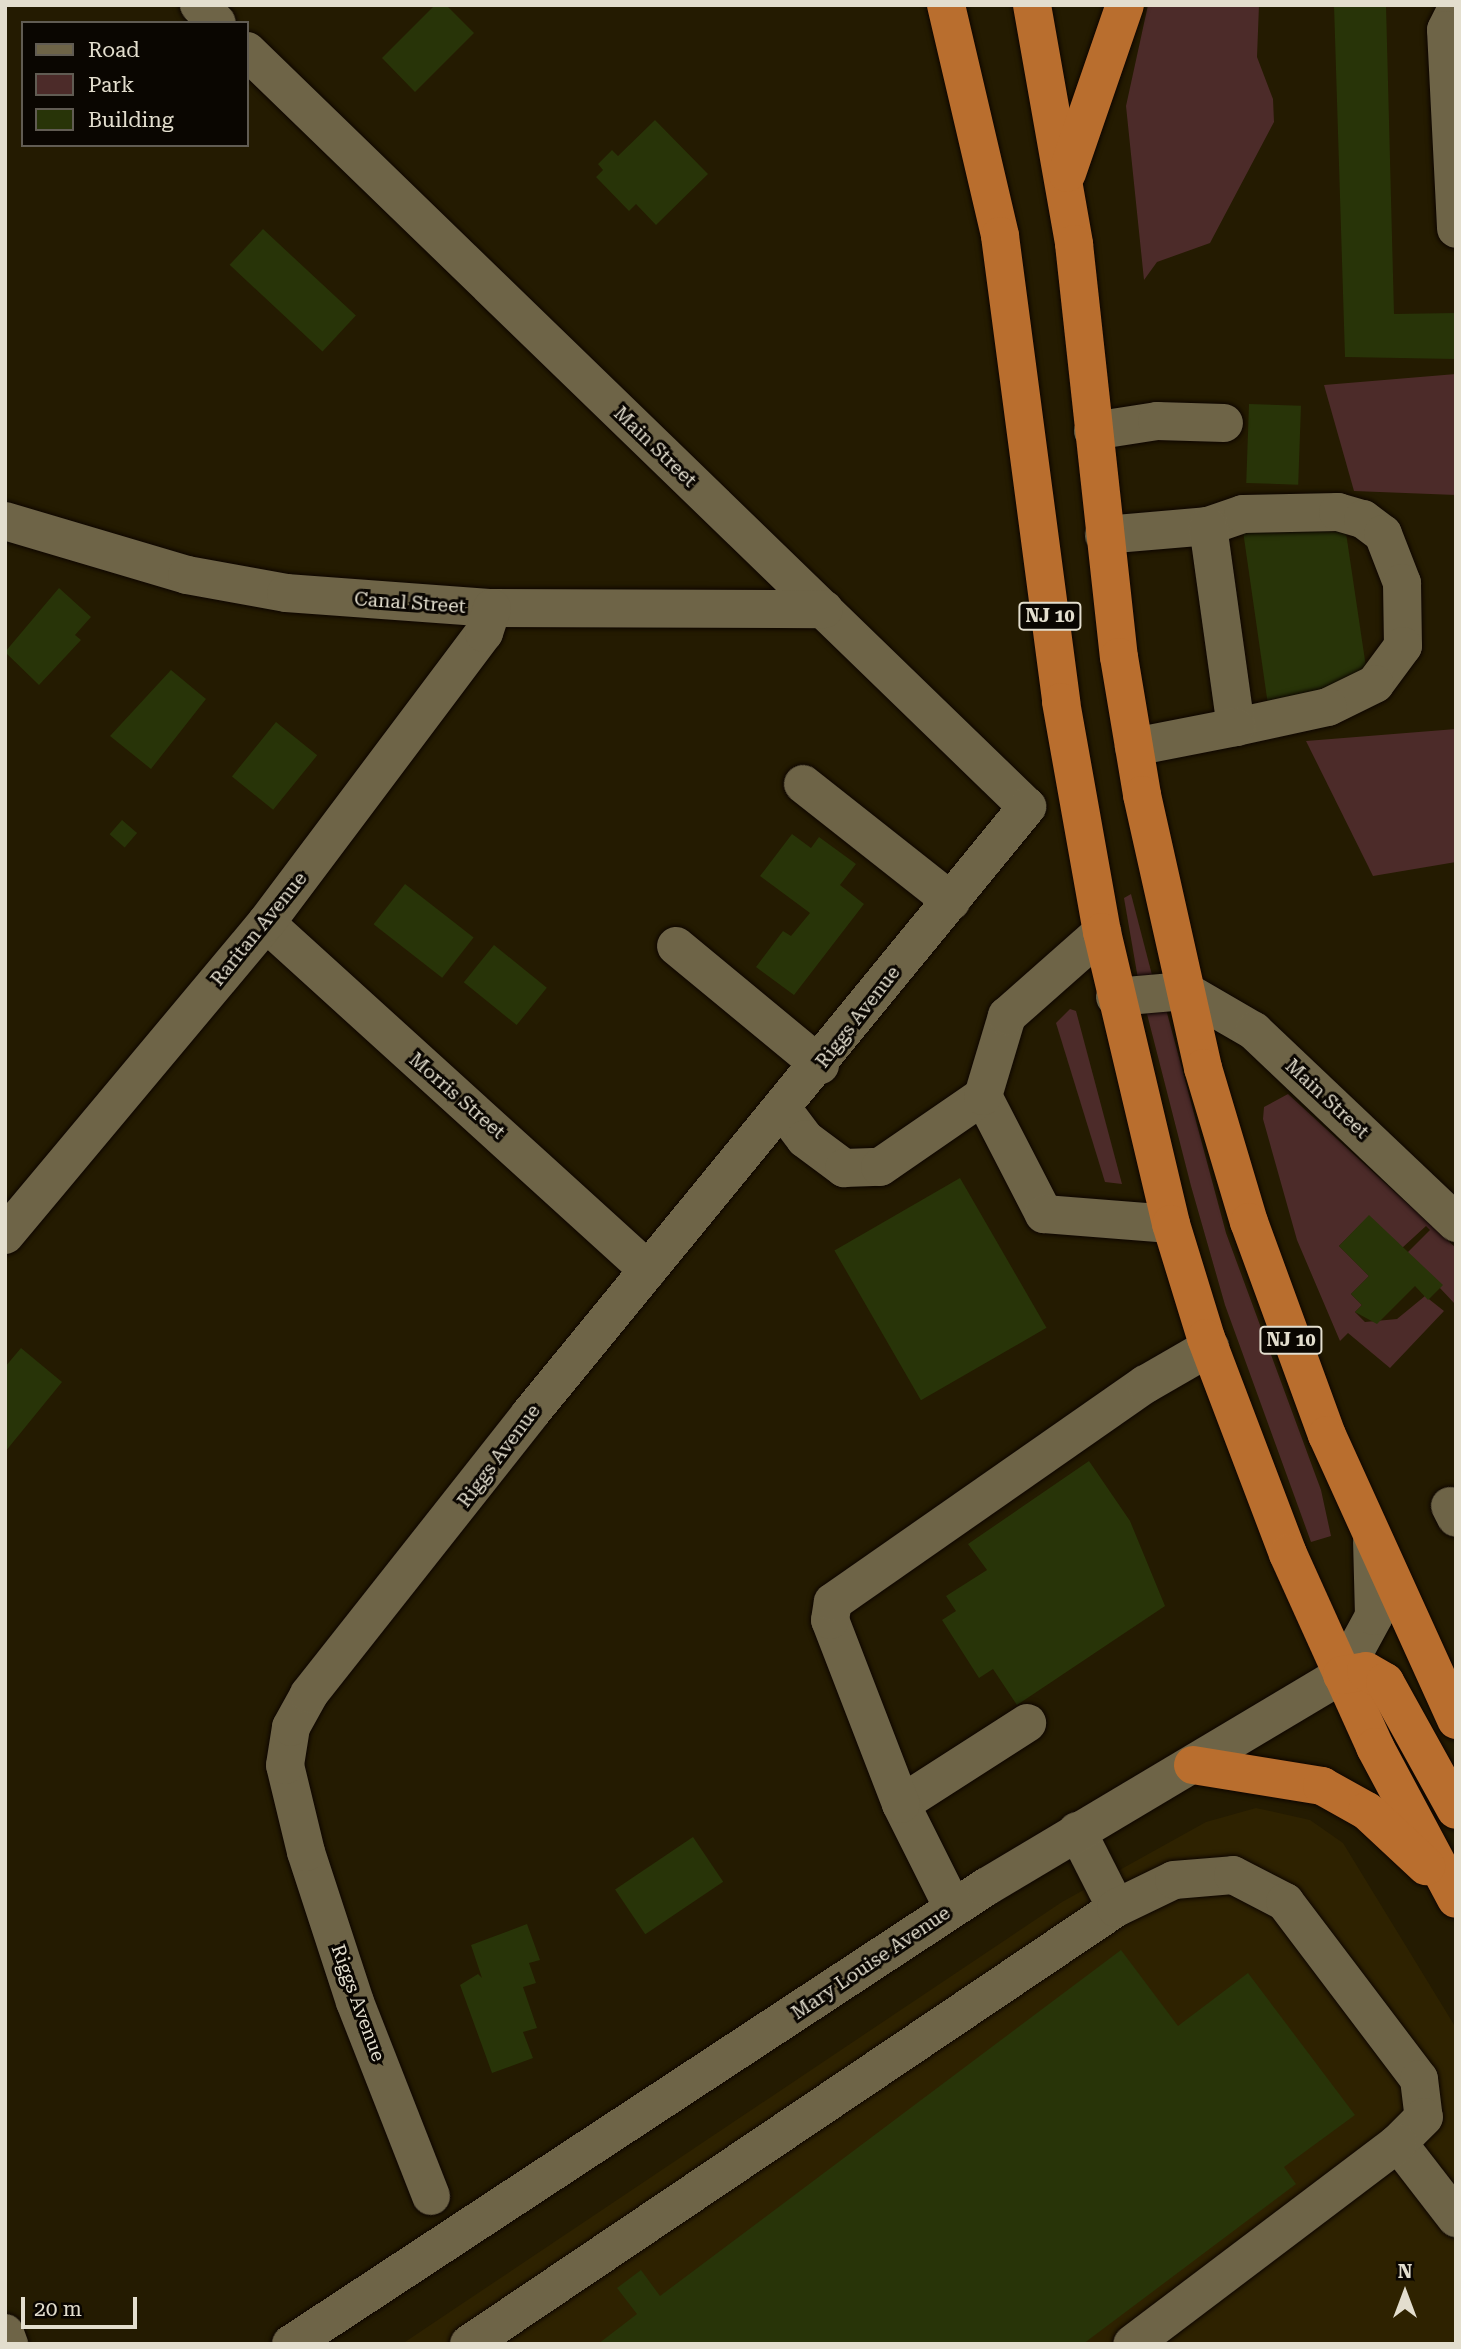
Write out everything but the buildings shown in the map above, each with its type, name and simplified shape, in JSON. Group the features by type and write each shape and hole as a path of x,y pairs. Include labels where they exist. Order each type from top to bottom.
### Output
{"highway":[{"name":"NJ 10","path":"946,5 1000,236 1077,798 1115,997 1171,1224 1210,1347 1342,1675 1451,1892"},
{"name":"NJ 10","path":"1032,5 1065,178 1104,536 1134,747 1185,992 1249,1222 1372,1542 1456,1720"},
{"path":"1065,178 1125,5"},
{"path":"1342,1675 1366,1671 1385,1682 1456,1810"},
{"path":"1192,1765 1322,1786 1367,1811 1451,1892"}],"street":[{"path":"199,5 215,21"},
{"path":"1456,10 1446,30 1456,229"},
{"name":"Main Street","path":"248,52 1027,807"},
{"path":"1093,430 1157,421 1224,423"},
{"path":"1104,536 1208,526 1243,514 1338,512 1363,519 1383,534 1402,583 1403,646 1375,684 1328,707 1134,747"},
{"name":"Canal Street","path":"5,521 187,575 286,593 492,608 824,609"},
{"path":"1208,526 1236,727"},
{"name":"Raritan Avenue","path":"5,1235 266,923 484,633 492,608"},
{"path":"803,784 951,901"},
{"path":"1027,807 1077,798"},
{"name":"Riggs Avenue","path":"431,2196 355,2002 306,1852 289,1794 287,1740 309,1694 648,1270 784,1111 1027,807"},
{"name":"Morris Street","path":"266,923 648,1270"},
{"path":"784,1111 815,1146 844,1168 863,1171 896,1158 983,1096 1007,1016 1102,932"},
{"path":"676,946 820,1065"},
{"path":"1115,997 1185,992"},
{"name":"Main Street","path":"1185,992 1254,1031 1456,1223"},
{"path":"983,1096 1044,1214 1171,1224"},
{"path":"953,1908 901,1804 830,1620 833,1602 1146,1384 1210,1347"},
{"path":"1342,1675 1374,1616 1372,1542"},
{"name":"Mary Louise Avenue","path":"291,2344 338,2332 953,1908 1077,1831 1342,1675"},
{"path":"901,1804 1027,1723"},
{"path":"1077,1831 1116,1908"},
{"path":"468,2344 1116,1908 1151,1889 1202,1874 1233,1875 1285,1902 1425,2091 1424,2117 1398,2143 1132,2344"},
{"path":"1398,2143 1456,2218"},
{"path":"5,2333 9,2344"}],"shaded area":[{"path":"1256,1808 1310,1820 1343,1843 1456,2028 1456,2344 402,2344 1062,1902 1206,1822"}],"green space":[{"path":"1148,5 1259,5 1257,57 1273,99 1274,122 1210,243 1157,262 1144,280 1126,106"},
{"path":"1456,374 1456,495 1354,491 1324,385"},
{"path":"1456,729 1456,862 1373,876 1306,741"},
{"path":"1131,894 1152,975 1138,979 1124,898"},
{"path":"1070,1009 1076,1011 1122,1184 1105,1182 1056,1023"},
{"path":"1166,1009 1226,1233 1321,1490 1331,1536 1311,1542 1225,1305 1191,1186 1146,1010"},
{"path":"1288,1094 1456,1248 1455,1304 1407,1253 1430,1230 1426,1226 1402,1248 1369,1216 1339,1246 1369,1276 1351,1294 1362,1305 1355,1312 1365,1322 1397,1319 1425,1296 1444,1311 1390,1368 1348,1333 1340,1341 1297,1240 1263,1119 1264,1107"}]}
